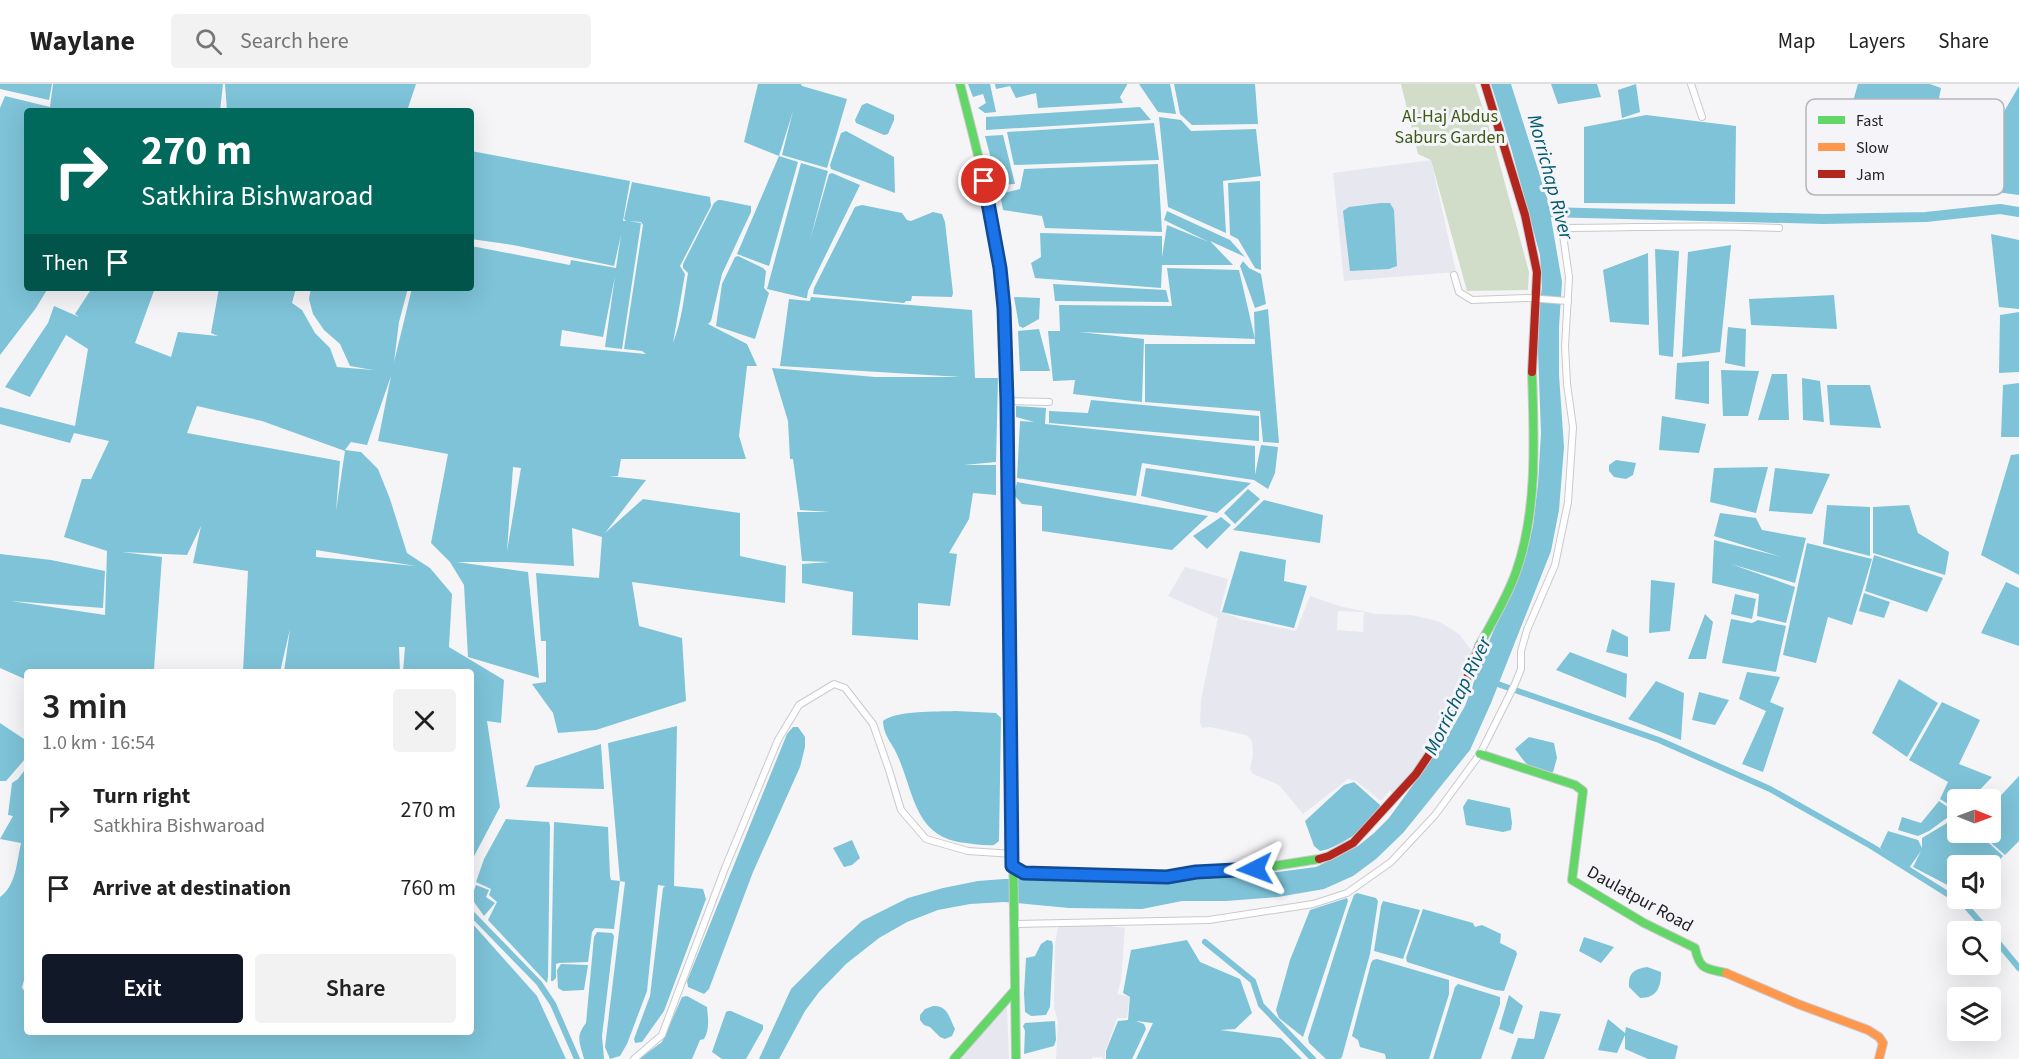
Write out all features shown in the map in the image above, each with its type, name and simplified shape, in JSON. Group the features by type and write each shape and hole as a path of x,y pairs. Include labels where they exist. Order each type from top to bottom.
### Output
{"main road":[{"path":"960,84 976,147 1000,268 1004,308 1016,1059"},
{"path":"1012,867 1024,873 1167,877 1196,872 1255,869 1329,856 1353,843 1416,774 1435,746 1458,703 1475,652 1497,614 1516,573 1527,535 1533,470 1531,358 1537,272 1525,214 1485,84"},
{"name":"Daulatpur Road","path":"1479,754 1575,785 1582,790 1572,880 1644,923 1695,948 1698,962 1705,968 1733,975 1798,1004 1868,1030 1879,1037 1882,1043 1878,1059"},
{"path":"954,1059 1014,991"}],"street":[{"path":"1691,84 1702,117"},
{"path":"1013,920 1209,920 1313,904 1347,893 1390,862 1435,815 1479,754 1515,684 1521,669 1521,651 1527,630 1555,565 1568,502 1573,427 1565,346 1569,278 1562,228 1720,225 1779,228"},
{"path":"1454,275 1459,292 1467,299 1567,301"},
{"path":"1007,401 1049,402"},
{"path":"634,1059 662,1035 725,868 778,741 799,705 834,684 845,688 873,724 890,770 900,810 926,839 968,851 1013,854"}],"shaded area":[{"path":"1431,160 1456,272 1344,281 1333,173"},
{"path":"1185,567 1228,579 1220,611 1243,620 1296,631 1310,596 1339,606 1376,614 1411,615 1438,621 1459,634 1472,651 1448,716 1419,764 1393,795 1390,790 1381,801 1356,781 1348,779 1303,814 1279,785 1253,774 1250,769 1253,755 1252,741 1246,735 1210,727 1202,728 1200,723 1201,700 1218,618 1168,596","holes":["1338,611 1364,612 1363,632 1337,630"]},
{"path":"1059,923 1125,928 1121,981 1117,994 1130,997 1127,1018 1117,1018 1105,1052 1105,1059 1093,1057 1092,1059 1056,1059 1058,1022 1054,1008 1055,943"},
{"path":"1007,1005 1009,1059 957,1059 979,1035"}],"green space":[{"name":"Al-Haj Abdus Saburs Garden","path":"1401,84 1475,84 1494,143 1529,272 1528,290 1467,291 1431,160 1418,154"}],"water":[{"path":"0,84 52,84 49,100 0,89"},
{"path":"53,84 223,84 220,108 24,108 24,291 46,291 0,355 0,108 5,96 50,107"},
{"path":"225,84 416,84 408,108 227,108"},
{"path":"758,84 801,84 847,99 827,168 782,155 793,111 779,156 744,142"},
{"path":"968,84 990,84 996,112 985,113 978,108 986,103 983,94 973,97"},
{"path":"995,84 1127,85 1120,97 1123,103 1038,108 1036,93 1016,98 1010,86 996,89"},
{"path":"1139,84 1170,84 1176,114 1158,112"},
{"path":"1174,84 1255,84 1258,124 1192,125 1180,114"},
{"path":"1491,84 1511,84 1548,201 1562,282 1559,375 1564,447 1559,510 1551,551 1470,750 1403,833 1376,859 1353,876 1324,889 1278,897 1226,901 1182,901 1142,909 1069,908 1004,902 970,904 938,910 907,922 879,938 846,964 819,992 805,1011 779,1059 759,1059 791,989 862,921 908,898 978,881 1004,879 1162,879 1262,874 1316,867 1358,846 1389,818 1444,742 1465,706 1487,646 1526,556 1533,526 1541,433 1537,325 1542,287 1540,255"},
{"path":"1551,84 1597,84 1601,97 1558,104"},
{"path":"1636,84 1640,112 1622,118 1618,90"},
{"path":"1858,84 1930,84 1941,88 1939,99 1854,99"},
{"path":"2019,86 2019,195 2004,193 2004,112"},
{"path":"867,103 894,115 888,134 884,135 856,123 855,120 862,105"},
{"path":"1140,107 1151,120 986,130 986,117"},
{"path":"1646,115 1736,126 1735,204 1584,203 1584,127"},
{"path":"1159,117 1181,120 1191,131 1256,129 1261,176 1223,181 1226,233 1168,207"},
{"path":"1154,123 1159,160 1014,165 1007,132"},
{"path":"846,131 894,157 895,193 831,169 830,165 841,133"},
{"path":"1003,135 1015,184 998,185 985,136"},
{"path":"474,152 630,181 623,221 626,221 624,219 632,182 710,197 711,206 680,266 685,274 673,343 681,317 688,273 683,268 683,264 714,203 721,200 751,206 751,212 722,274 711,321 708,324 747,344 757,366 747,366 739,436 746,459 621,459 618,476 609,476 646,480 605,533 643,499 740,513 740,556 786,566 785,603 632,582 639,626 682,638 686,701 596,730 558,733 553,713 532,684 546,682 546,641 541,641 536,573 599,578 602,537 572,528 574,566 457,562 528,572 539,678 468,657 464,585 450,562 431,543 448,454 378,441 391,376 367,445 351,442 345,450 361,452 378,469 407,553 430,568 452,594 449,647 504,680 501,723 487,721 500,807 474,856 474,669 403,669 405,647 399,647 400,669 284,669 290,629 281,669 243,669 248,571 193,563 201,526 187,555 122,552 162,557 154,669 24,669 24,679 0,668 0,554 51,560 105,571 103,608 11,601 105,615 107,551 64,537 82,479 91,479 109,441 74,433 70,443 0,424 0,407 75,426 88,349 66,335 30,397 5,387 48,323 54,306 79,317 75,314 90,291 154,291 135,343 171,357 178,332 218,336 211,333 218,291 295,291 292,303 302,310 315,333 330,348 337,367 373,370 350,366 340,344 324,330 313,314 309,299 310,291 407,291 399,322 394,362 411,291 474,291 474,247 570,265 571,260 616,268 621,235 614,266 474,239","holes":["629,221 641,222 643,225 624,349 642,351 646,354 560,346 562,330 603,337 615,276 605,347 622,349 641,223","197,406 262,421 345,451 336,511 340,461 187,433","513,467 521,468 507,551","316,550 416,566 316,557"]},
{"path":"779,156 798,162 769,266 737,254"},
{"path":"801,163 828,171 810,240 829,174 832,173 860,185 808,291 807,298 767,289"},
{"path":"1158,164 1162,232 1045,228 1042,216 1003,210 1000,194 1020,189 1024,169"},
{"path":"1260,181 1261,270 1255,268 1238,239 1230,235 1228,183"},
{"path":"1390,203 1394,210 1397,266 1389,269 1350,271 1343,211 1349,207"},
{"path":"862,205 902,213 907,220 911,221 933,212 942,214 945,222 952,297 912,296 911,301 904,303 813,294 855,207"},
{"path":"1167,211 1230,240 1245,257 1210,241 1233,265 1162,265 1161,288 1035,278 1031,263 1041,257 1040,233 1162,236 1162,257 1167,225 1209,242 1164,220"},
{"path":"1991,234 2019,240 2019,309 1999,307"},
{"path":"1731,245 1720,352 1682,357 1688,252"},
{"path":"1655,249 1679,251 1673,357 1659,355"},
{"path":"1648,253 1649,325 1610,322 1603,270"},
{"path":"738,256 766,271 764,288 769,293 755,339 716,326 722,284 735,257"},
{"path":"1243,261 1249,268 1261,274 1266,304 1255,308 1240,266"},
{"path":"1167,268 1239,270 1255,339 1079,332 1144,339 1142,402 1073,394 1075,380 1053,381 1048,331 1060,331 1059,305 1172,306"},
{"path":"1053,284 1166,290 1169,302 1055,301"},
{"path":"1834,295 1837,329 1751,325 1749,299"},
{"path":"811,297 972,310 975,378 998,378 996,462 964,465 996,465 996,495 973,493 969,519 949,553 957,554 950,606 918,603 918,640 852,635 853,592 802,583 802,564 830,562 802,561 797,512 830,512 800,510 793,459 790,459 788,421 772,368 875,377 961,377 780,366 789,299 810,301"},
{"path":"1014,297 1040,298 1039,319 1023,328 1019,326"},
{"path":"1268,309 1279,443 1263,442 1260,411 1145,402 1145,344 1255,344 1254,312"},
{"path":"2019,312 2019,372 1999,373 2000,315"},
{"path":"1728,327 1746,329 1745,367 1725,363"},
{"path":"1039,329 1050,371 1020,371 1018,331"},
{"path":"1709,361 1709,404 1675,399 1677,363"},
{"path":"1721,370 1759,371 1748,416 1723,416"},
{"path":"1772,374 1787,374 1789,420 1758,420"},
{"path":"1802,378 1820,381 1824,422 1803,420"},
{"path":"2019,383 2019,437 2001,437 2003,385"},
{"path":"1827,385 1870,385 1881,428 1830,425"},
{"path":"1091,400 1259,416 1259,441 1049,423 1049,411 1088,413"},
{"path":"1016,406 1046,408 1045,424 1255,446 1255,475 1261,445 1278,447 1275,473 1268,489 1254,480 1142,463 1136,496 1017,478 1020,421 1034,422 1016,417"},
{"path":"1662,416 1706,424 1699,453 1659,450"},
{"path":"2019,454 2019,575 1981,555 2011,455"},
{"path":"1616,460 1636,463 1633,475 1626,479 1614,477 1609,471 1609,465"},
{"path":"1768,467 1756,513 1710,502 1714,468"},
{"path":"1146,468 1251,483 1217,513 1141,496"},
{"path":"1775,468 1830,474 1812,514 1769,511"},
{"path":"1017,482 1208,516 1172,550 1042,531 1042,506 1022,504 1014,495"},
{"path":"1248,489 1260,499 1235,524 1224,513"},
{"path":"1264,500 1323,515 1320,543 1233,530"},
{"path":"1827,505 1870,507 1870,556 1823,544"},
{"path":"1909,505 1918,533 1949,552 1945,575 1873,553 1873,507"},
{"path":"1720,513 1756,518 1762,530 1806,538 1795,583 1731,564 1795,587 1786,623 1757,616 1759,594 1712,583 1714,540 1782,557 1714,536"},
{"path":"1221,517 1231,525 1207,549 1193,536"},
{"path":"1807,543 1872,559 1852,625 1828,617 1816,663 1783,655"},
{"path":"1240,551 1286,560 1284,581 1307,586 1294,628 1222,612"},
{"path":"1874,555 1943,578 1927,612 1865,591"},
{"path":"1651,580 1675,583 1670,631 1649,633"},
{"path":"2006,582 2019,588 2019,646 1981,633"},
{"path":"1864,593 1890,602 1884,618 1859,611"},
{"path":"1735,594 1756,599 1752,619 1731,614"},
{"path":"1705,614 1713,622 1706,659 1688,659"},
{"path":"1731,619 1752,623 1758,620 1786,626 1776,672 1722,663"},
{"path":"1612,629 1628,637 1628,657 1606,652"},
{"path":"1570,652 1627,674 1626,698 1556,670"},
{"path":"1747,672 1780,677 1770,702 1784,708 1763,772 1742,764 1766,711 1739,699"},
{"path":"1899,679 1938,703 1907,757 1872,733"},
{"path":"1656,681 1684,693 1681,740 1628,719"},
{"path":"1699,692 1729,700 1715,725 1692,720"},
{"path":"1942,702 1980,720 1959,764 1992,777 1981,789 1947,789 1947,804 1940,799 1948,782 1909,760"},
{"path":"955,711 996,713 1001,718 999,841 994,845 949,840 927,824 914,801 899,759 883,726 883,721 898,715"},
{"path":"0,723 24,739 24,760 6,781 0,781"},
{"path":"677,726 674,886 703,889 706,899 664,1011 642,1042 635,1043 634,1039 650,996 665,886 658,885 647,991 627,1044 620,1056 610,1059 605,1047 625,882 620,881 608,743"},
{"path":"793,727 798,727 805,737 800,767 753,872 709,989 704,994 688,987 687,981 787,734"},
{"path":"1529,737 1554,743 1557,758 1553,772 1539,771 1530,767 1515,749"},
{"path":"601,744 604,789 526,787 535,766"},
{"path":"24,771 24,980 22,987 24,990 24,1035 474,1035 474,925 537,996 566,1059 0,1059 0,897 13,880 21,843 0,839 13,816 8,815 12,783"},
{"path":"2019,776 2019,841 2005,855 1991,843 2001,843 2001,795"},
{"path":"1354,782 1380,805 1378,812 1356,834 1320,851 1314,846 1305,821 1344,785"},
{"path":"1468,799 1510,808 1511,830 1503,832 1466,825 1463,807"},
{"path":"1939,801 1947,806 1947,818 1929,831 1918,836 1898,830 1902,817 1921,823"},
{"path":"506,819 549,822 550,826 547,983 488,920 497,902 489,895 491,889 476,882 484,859"},
{"path":"554,822 608,827 610,876 611,880 620,881 614,929 595,928 592,932 588,962 556,964 556,978 551,981"},
{"path":"1947,823 1947,843 1989,843 2003,856 2001,858 2001,855 1947,855 1947,885 1913,867 1921,851 1909,868 1880,848 1888,831 1918,840 1922,848 1922,838"},
{"path":"852,840 860,858 852,865 844,867 833,848"},
{"path":"476,885 489,890 486,897 495,903 484,916 474,902"},
{"path":"1357,893 1376,898 1378,901 1370,954 1342,1057 1326,1059 1309,1043 1308,1038 1348,911"},
{"path":"1347,898 1348,901 1303,1037 1279,1018 1276,1010 1290,960 1310,910"},
{"path":"1383,901 1420,910 1403,959 1374,951"},
{"path":"1423,909 1473,923 1475,927 1482,925 1501,934 1500,943 1516,951 1517,954 1504,991 1407,962 1406,958"},
{"path":"597,932 612,933 614,936 602,1036 604,1059 584,1059 579,1036 586,1023 594,937"},
{"path":"1584,937 1614,947 1601,963 1579,951"},
{"path":"1047,940 1052,941 1053,946 1050,1007 1046,1015 1031,1016 1025,1012 1026,958 1035,956 1041,944"},
{"path":"1187,940 1200,962 1240,979 1252,1013 1235,1029 1220,1030 1281,1038 1302,1059 1136,1059 1153,1023 1136,1021 1144,1024 1146,1029 1132,1059 1106,1059 1106,1051 1118,1021 1128,1020 1130,997 1123,993 1131,950"},
{"path":"1377,959 1449,980 1449,994 1429,1059 1386,1059 1385,1054 1360,1047 1358,1040 1352,1036 1371,963"},
{"path":"561,964 588,965 584,990 563,991 558,988 557,970"},
{"path":"1647,967 1661,972 1660,982 1654,994 1640,998 1629,987 1630,978 1635,971"},
{"path":"1458,984 1500,997 1500,1004 1481,1059 1433,1059 1455,987"},
{"path":"1509,995 1523,1006 1513,1034 1499,1029"},
{"path":"687,996 707,1007 708,1015 706,1035 700,1040 692,1059 639,1059 662,1042 682,997"},
{"path":"933,1006 942,1008 947,1013 955,1029 952,1036 945,1039 940,1037 920,1020 920,1015 925,1009"},
{"path":"728,1011 763,1025 746,1059 722,1059 712,1052"},
{"path":"1540,1011 1561,1014 1544,1059 1511,1059 1518,1038 1534,1039"},
{"path":"1608,1019 1625,1033 1626,1027 1678,1046 1675,1059 1648,1059 1625,1049 1625,1035 1617,1053 1598,1050"},
{"path":"1055,1021 1054,1046 1024,1054 1025,1031 1023,1026 1025,1023"}],"waterway":[{"name":"Morrichap River","path":"1545,212 1823,219 1926,217 2000,209 2019,212"},
{"path":"1492,682 1659,740 1770,789 1871,846 1965,905 1979,921"},
{"path":"474,916 539,983 553,1004 577,1059"},
{"path":"1205,942 1253,981 1261,1005 1313,1059"},
{"path":"2001,946 2019,968"}],"traffic: fast":[{"path":"960,84 985,184 999,260 1007,365 1008,445"},
{"path":"1479,646 1512,582 1528,524 1533,473 1532,372"},
{"path":"1480,754 1575,785 1583,791 1572,880 1644,923 1695,948 1699,961 1705,967 1726,973"},
{"path":"1013,840 1016,1059"},
{"path":"1012,866 1024,873 1167,877 1196,872 1255,869 1319,859"},
{"path":"954,1059 1014,991"}],"traffic: slow":[{"path":"1726,973 1798,1004 1868,1030 1879,1037 1883,1043 1879,1059"}],"traffic: jam":[{"path":"1485,84 1525,215 1537,272 1532,372"},
{"path":"1008,445 1013,840"},
{"path":"1319,859 1353,843 1416,774 1435,746 1458,703 1479,646"}],"route":[{"path":"984,181 1000,268 1004,308 1012,866 1024,873 1124,877 1167,877 1196,872 1255,869"}]}
